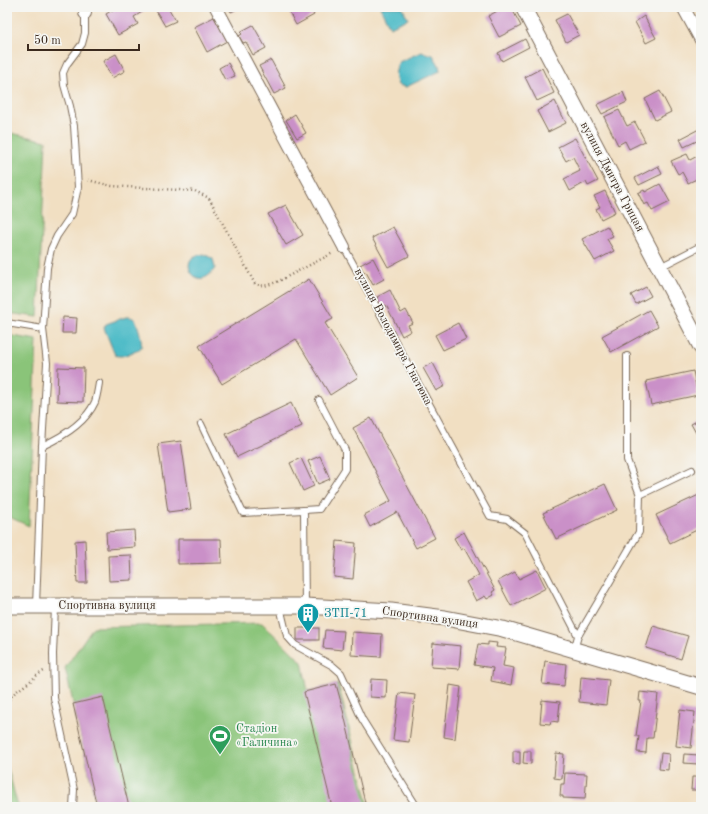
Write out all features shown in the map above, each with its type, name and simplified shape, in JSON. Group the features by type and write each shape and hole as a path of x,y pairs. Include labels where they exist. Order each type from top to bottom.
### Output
{"street":[{"name":"вулиця Володимира Гнатюка","path":"216,7 344,247"},
{"name":"вулиця Дмитра Грицая","path":"523,7 701,347"},
{"path":"684,7 701,40"},
{"name":"Спортивна вулиця","path":"7,606 305,606 391,611 445,618 576,643 701,687"}],"lane":[{"path":"36,606 42,446 47,363 43,329 48,262 51,249 57,236 72,214 77,193 78,178 74,126 64,85 63,73 67,64 82,44 85,33 85,10"},
{"path":"659,268 701,246"},
{"name":"вулиця Володимира Гнатюка","path":"344,247 490,516 507,519 525,532 576,643"},
{"path":"7,323 43,329"},
{"path":"576,643 639,532 640,495 627,460 628,356"},
{"path":"42,446 68,431 88,415 96,400 99,383"},
{"path":"201,424 243,513 319,509 345,469 345,450 319,400"},
{"path":"640,495 692,470"},
{"path":"304,510 305,606"},
{"path":"280,606 287,636 294,645 333,666 341,673 362,720 417,807"},
{"path":"54,607 54,698 74,790 73,807"}],"path":[{"path":"78,178 112,186 195,191 209,198 255,284 264,286 277,282 344,247"},
{"path":"7,703 16,692 36,675 53,667"}],"green space":[{"path":"7,132 46,141 38,317 7,313"},
{"path":"7,335 37,340 29,526 7,516"},
{"name":"Стадіон «Галичина»","path":"262,623 302,662 308,691 338,684 369,807 97,807 65,668 93,627"},
{"path":"7,765 18,807 7,807"}],"water":[{"path":"380,7 402,7 408,19 390,27"},
{"path":"421,52 433,55 439,65 440,71 406,87 398,85 396,74 399,62"},
{"path":"204,254 213,259 215,268 209,275 203,278 197,278 193,275 189,265 195,256"},
{"path":"126,317 134,319 136,322 141,338 141,347 135,352 117,356 115,355 104,328 106,324"}],"building":[{"path":"118,7 150,7 134,17 138,24 118,35 106,14"},
{"path":"158,7 171,7 169,9 176,21 165,26 155,9"},
{"path":"228,7 241,7 231,12"},
{"path":"294,7 310,7 314,15 296,25 288,10"},
{"path":"505,7 511,7 521,26 499,37 488,16"},
{"path":"567,14 579,35 566,42 555,20"},
{"path":"644,16 656,38 646,43 635,22"},
{"path":"214,17 227,41 207,52 194,27"},
{"path":"253,25 266,48 253,55 246,42 243,43 239,36 242,34 240,32"},
{"path":"525,39 529,47 502,61 498,53"},
{"path":"116,54 125,71 112,78 103,61"},
{"path":"271,60 286,88 274,94 259,66"},
{"path":"228,63 235,76 225,80 219,68"},
{"path":"542,68 554,93 537,101 525,77"},
{"path":"660,91 671,112 655,120 645,99"},
{"path":"623,92 627,102 602,114 597,105"},
{"path":"555,101 566,123 548,132 537,111"},
{"path":"619,110 627,126 635,122 645,141 629,149 625,141 618,145 604,117"},
{"path":"295,114 306,133 297,138 286,120"},
{"path":"701,128 701,139 684,147 680,139"},
{"path":"575,138 598,181 588,186 586,182 570,191 564,179 580,171 573,157 566,161 558,147"},
{"path":"687,154 690,160 701,154 701,177 688,183 682,172 678,174 671,161"},
{"path":"658,166 662,174 639,185 635,178"},
{"path":"660,184 670,202 652,211 648,203 644,205 638,193 644,190 645,192"},
{"path":"605,191 615,212 601,219 596,209 600,207 594,196"},
{"path":"286,205 303,235 286,245 268,214"},
{"path":"607,226 613,236 607,239 614,251 595,261 582,239"},
{"path":"393,227 409,256 388,267 372,238"},
{"path":"373,258 384,279 373,285 366,272 364,273 360,265"},
{"path":"309,279 333,319 325,323 358,377 330,395 296,339 222,384 199,346"},
{"path":"646,287 651,296 636,304 631,295"},
{"path":"390,290 401,313 406,310 413,323 408,325 411,331 402,336 386,305 382,307 377,297"},
{"path":"649,310 658,326 611,352 602,336"},
{"path":"63,317 77,318 76,333 62,333"},
{"path":"458,323 466,339 443,350 435,335"},
{"path":"433,363 445,386 436,391 423,368"},
{"path":"58,367 84,368 83,402 57,401"},
{"path":"693,371 698,395 651,405 646,381"},
{"path":"291,403 302,426 237,457 226,434"},
{"path":"371,418 435,538 416,548 397,512 370,527 364,515 391,501 353,428"},
{"path":"701,419 701,442 691,424"},
{"path":"181,441 191,509 168,512 158,444"},
{"path":"320,456 330,479 318,484 308,461"},
{"path":"301,458 314,486 303,491 290,463"},
{"path":"605,484 617,510 556,539 543,513"},
{"path":"701,494 701,528 670,543 656,515"},
{"path":"134,530 135,547 107,549 106,532"},
{"path":"464,532 495,590 492,592 494,595 487,599 485,596 476,601 466,582 479,575 464,548 461,550 454,538"},
{"path":"178,539 221,539 222,563 178,564"},
{"path":"85,540 87,583 77,583 75,541"},
{"path":"337,541 356,543 353,579 334,577"},
{"path":"131,555 132,580 109,581 108,556"},
{"path":"537,570 546,588 511,606 498,581 515,572 519,579"},
{"path":"653,626 688,636 681,659 646,648"},
{"name":"ЗТП-71","path":"297,628 319,628 319,640 297,640"},
{"path":"325,630 344,631 342,650 323,648"},
{"path":"352,632 382,634 381,657 351,655"},
{"path":"488,642 497,643 496,647 506,648 503,666 514,668 511,685 491,681 493,668 474,665 478,644 488,645"},
{"path":"433,643 461,646 459,669 431,667"},
{"path":"545,661 566,664 564,686 542,684"},
{"path":"581,677 609,680 606,705 579,702"},
{"path":"371,679 387,680 386,698 370,697"},
{"path":"336,684 366,807 332,807 304,692"},
{"path":"450,685 461,687 455,739 444,737"},
{"path":"640,692 658,694 653,738 647,738 646,753 637,752 639,736 636,736 641,701 639,701"},
{"path":"399,693 415,695 409,742 393,740"},
{"path":"103,697 129,807 97,807 73,704"},
{"path":"542,700 560,702 558,722 551,721 550,724 540,723"},
{"path":"680,710 695,712 691,748 676,746"},
{"path":"513,751 520,751 520,764 513,763"},
{"path":"524,751 531,751 531,764 523,763"},
{"path":"556,753 564,754 562,779 554,778"},
{"path":"661,753 669,754 668,770 659,769"},
{"path":"684,754 699,755 698,764 683,763"},
{"path":"565,773 587,774 585,799 563,798 563,796 560,796 561,784 564,784"},
{"path":"692,777 701,777 700,790 691,790"}],"place":[{"name":"ЗТП-71","path":"308,634"},
{"name":"Стадіон «Галичина»","path":"220,756"}]}
